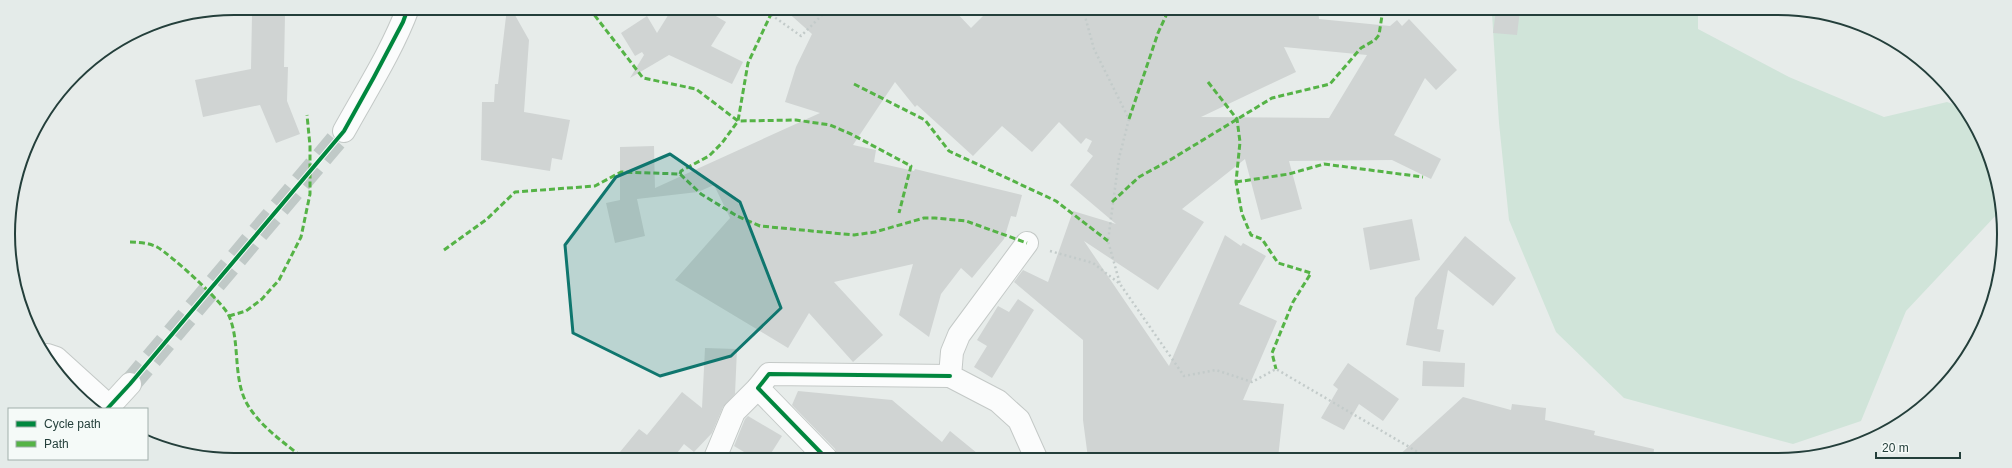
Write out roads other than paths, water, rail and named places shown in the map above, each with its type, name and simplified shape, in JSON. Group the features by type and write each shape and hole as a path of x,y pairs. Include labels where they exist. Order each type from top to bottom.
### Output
{"street":[{"path":"344,131 374,77 406,15"},
{"path":"950,376 952,352 959,335 1027,243"},
{"path":"53,357 56,358 108,408 130,384"},
{"path":"717,453 734,412 758,388 769,374 950,376 998,401 1019,420 1034,453"},
{"path":"758,388 821,453"}],"tunnel":[{"path":"130,384 344,131"}]}
